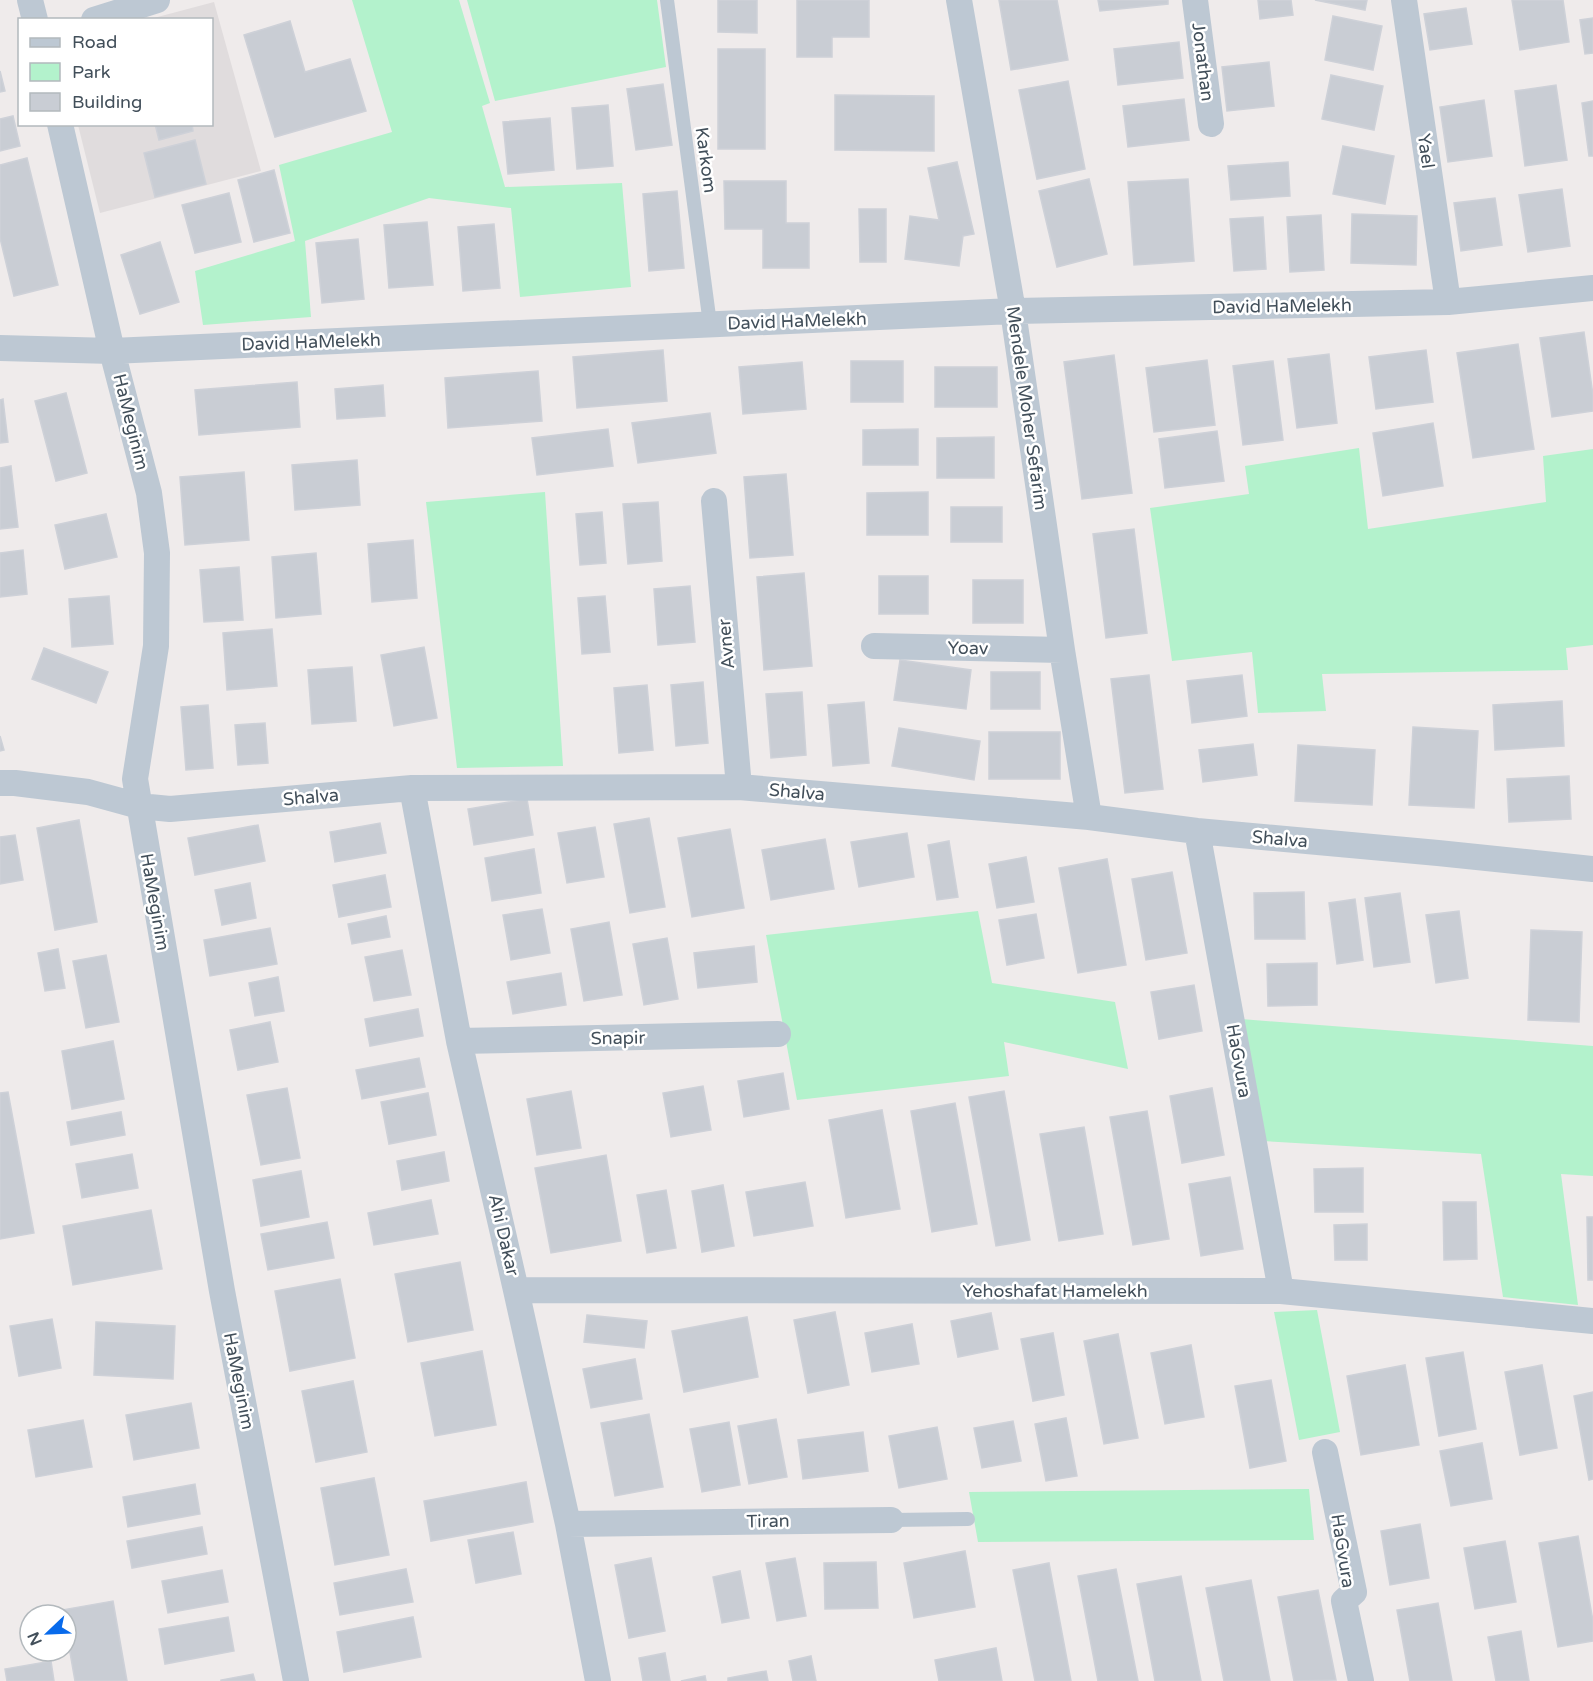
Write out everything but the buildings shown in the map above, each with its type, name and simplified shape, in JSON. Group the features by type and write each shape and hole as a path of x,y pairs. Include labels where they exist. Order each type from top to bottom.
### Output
{"street":[{"path":"30,0 34,18"},
{"path":"100,18 157,0"},
{"name":"Mendele Moher Sefarim","path":"958,0 1013,311 1089,818"},
{"name":"Jonathan","path":"1195,0 1211,124"},
{"name":"Yael","path":"1404,0 1448,302"},
{"name":"HaMeginim","path":"60,126 112,351 149,493 157,553 156,646 135,779 220,1280 296,1681"},
{"name":"David HaMelekh","path":"0,348 112,351 1013,311 1448,302 1593,288"},
{"name":"Avner","path":"714,501 739,787"},
{"name":"Yoav","path":"874,645 1062,650"},
{"name":"Shalva","path":"0,783 88,792 139,806 170,809 412,788 739,787 1089,818 1197,831 1593,869"},
{"name":"Ahi Dakar","path":"412,788 459,1041 568,1524 598,1681"},
{"name":"HaGvura","path":"1197,831 1281,1291"},
{"name":"Snapir","path":"459,1041 778,1034"},
{"name":"Yehoshafat Hamelekh","path":"516,1290 1281,1291 1593,1321"},
{"name":"HaGvura","path":"1325,1452 1354,1592 1344,1601 1361,1681"},
{"name":"Tiran","path":"568,1524 891,1520"}],"lane":[{"name":"Karkom","path":"667,0 710,324"},
{"name":"Tiran","path":"891,1520 968,1519"}],"shaded area":[{"path":"214,2 261,171 100,213 78,126 213,126 213,18 154,18"}],"green space":[{"path":"352,0 459,0 490,103 482,106 505,187 622,183 631,287 520,297 511,208 429,198 305,241 311,317 203,325 195,271 295,241 279,165 392,132"},
{"path":"467,0 657,0 666,67 495,101"},
{"path":"1359,448 1368,529 1546,502 1543,456 1593,449 1593,645 1566,648 1568,670 1322,674 1326,711 1258,713 1252,652 1172,661 1150,508 1249,494 1245,466"},
{"path":"545,492 563,766 457,768 426,502"},
{"path":"978,911 992,983 1115,1002 1128,1069 1004,1042 1009,1076 797,1100 766,935"},
{"path":"1241,1019 1593,1046 1593,1176 1561,1174 1578,1305 1503,1297 1481,1154 1262,1141"},
{"path":"1317,1310 1340,1432 1299,1440 1274,1312"},
{"path":"1309,1489 1314,1540 978,1542 969,1492"}]}
